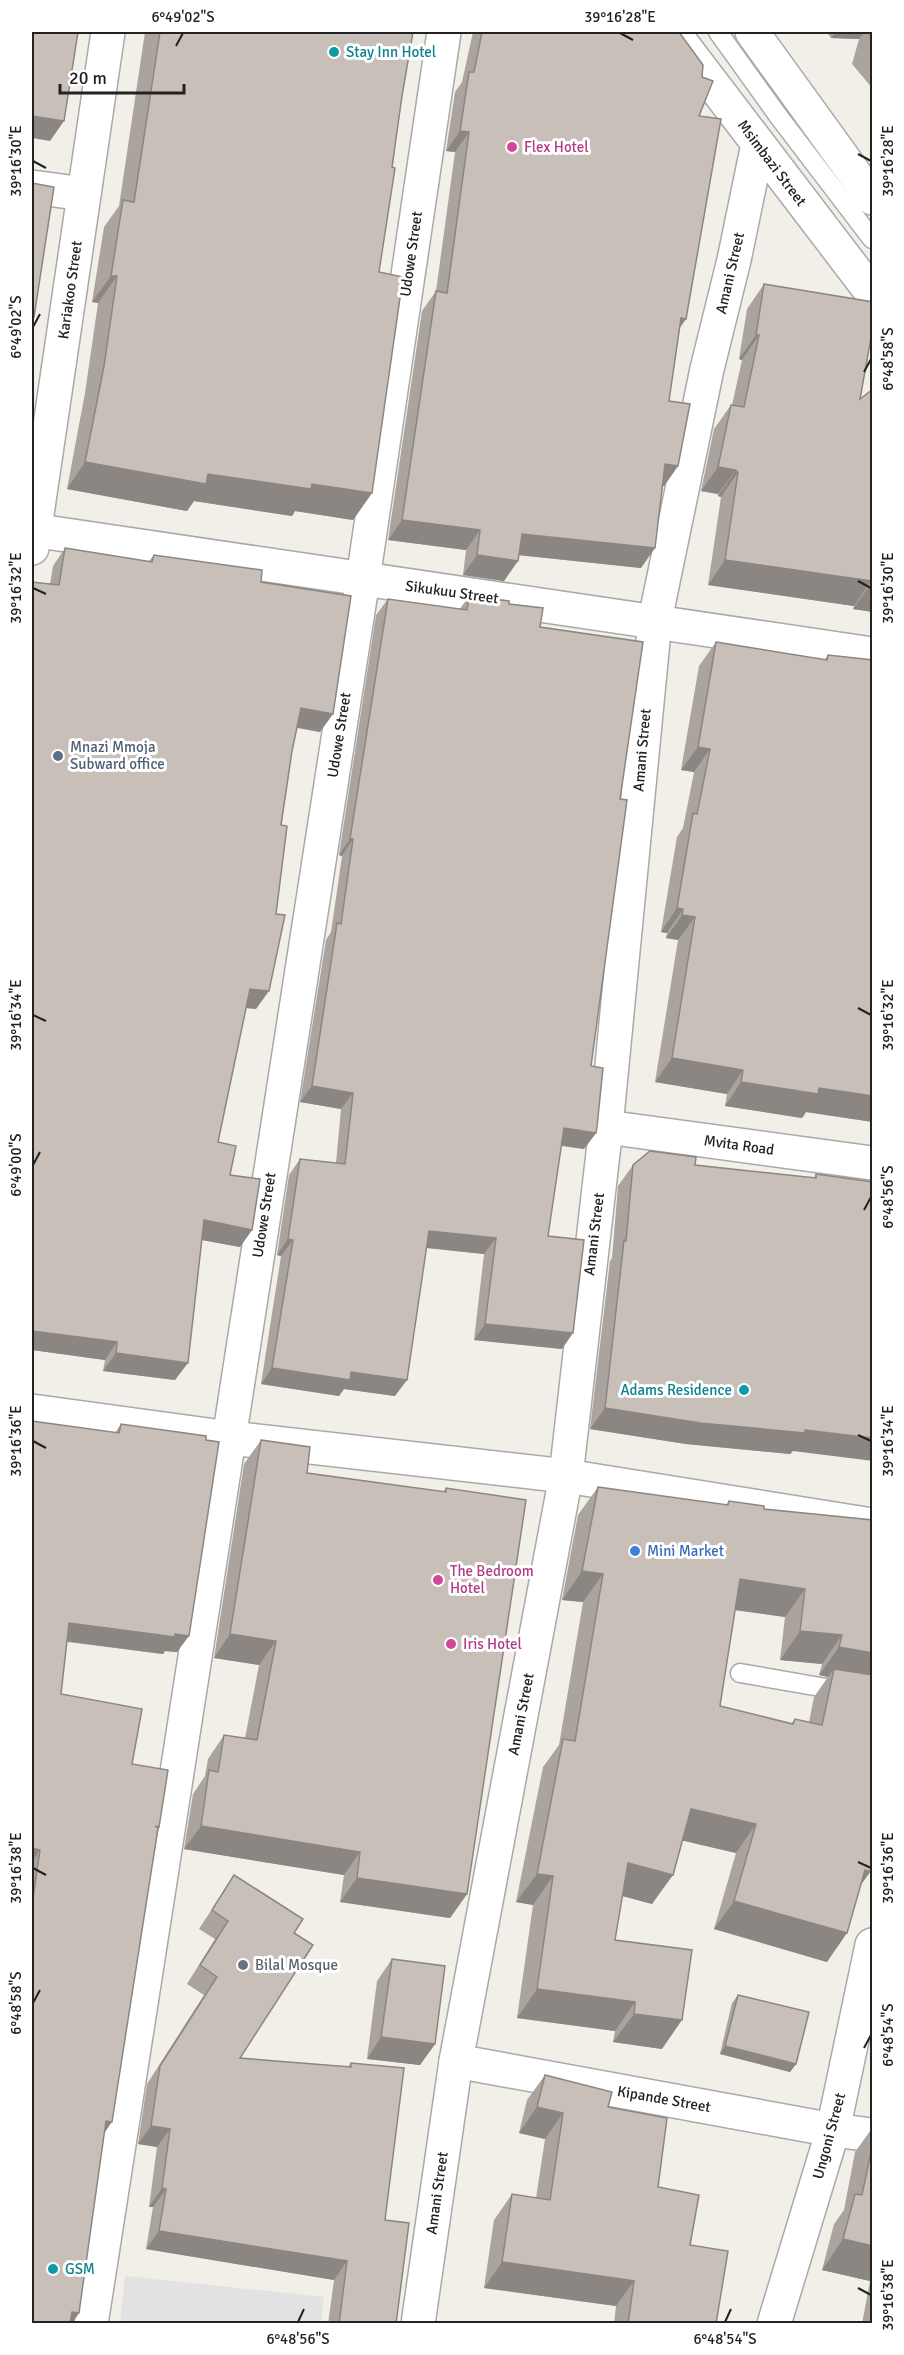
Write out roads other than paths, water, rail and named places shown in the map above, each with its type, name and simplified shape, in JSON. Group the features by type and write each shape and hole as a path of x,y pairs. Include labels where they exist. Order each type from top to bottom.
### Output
{"street":[{"name":"Kariakoo Street","path":"32,536 108,32"},
{"name":"Udowe Street","path":"91,2324 363,579 444,32"},
{"name":"Msimbazi Street","path":"673,32 873,293"},
{"path":"752,32 873,198"},
{"name":"Amani Street","path":"418,2324 456,2061 566,1476 606,1127 655,621 707,369 734,260 758,144"},
{"path":"32,187 84,194"},
{"name":"Sikukuu Street","path":"32,536 363,579 873,654"},
{"name":"Mvita Road","path":"606,1127 873,1163"},
{"path":"32,1411 230,1438 566,1476 873,1524"},
{"name":"Ungoni Street","path":"774,2324 833,2130 873,1945"},
{"name":"Kipande Street","path":"456,2061 833,2130 873,2135"}],"lane":[{"path":"692,32 873,271"},
{"path":"718,32 779,117 873,239"},
{"path":"740,1673 873,1696"}],"place":[{"name":"Stay Inn Hotel","path":"334,52"},
{"name":"Flex Hotel","path":"512,147"},
{"name":"Mnazi Mmoja Subward office","path":"58,756"},
{"name":"Adams Residence","path":"744,1390"},
{"name":"Mini Market","path":"635,1551"},
{"name":"The Bedroom Hotel","path":"438,1580"},
{"name":"Iris Hotel","path":"451,1644"},
{"name":"Bilal Mosque","path":"243,1965"},
{"name":"GSM","path":"53,2269"}]}
